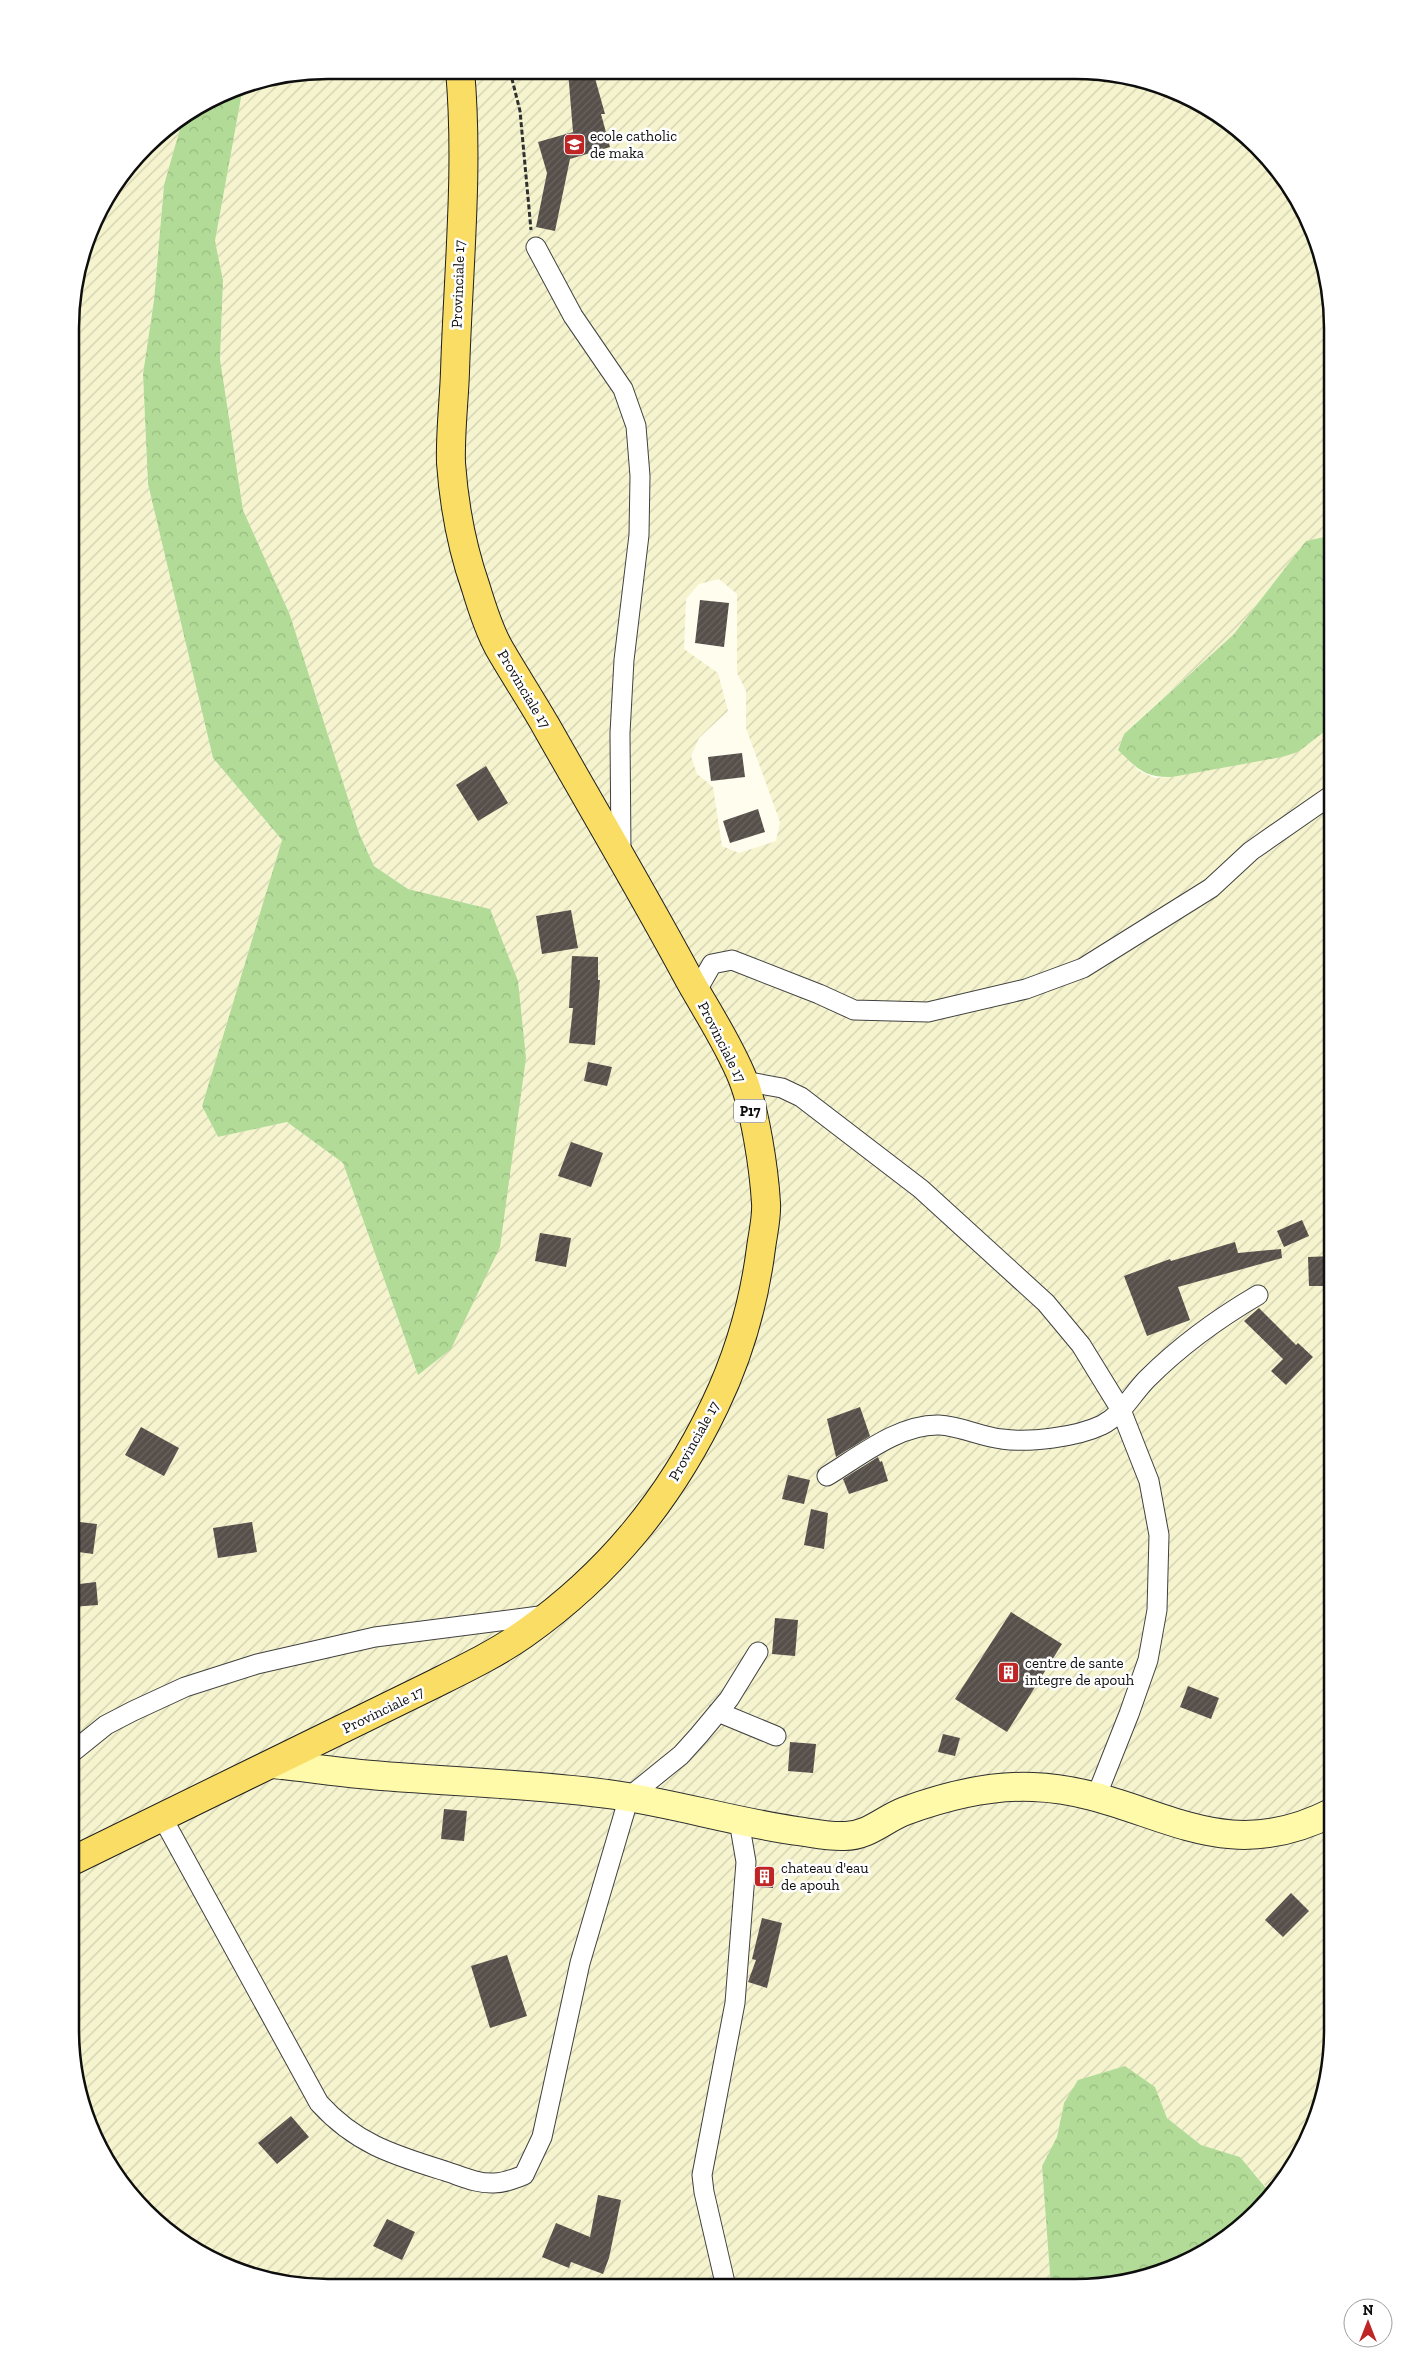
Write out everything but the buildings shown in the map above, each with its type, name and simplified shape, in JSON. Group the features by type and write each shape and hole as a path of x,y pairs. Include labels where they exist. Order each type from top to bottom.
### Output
{"main road":[{"name":"Provinciale 17","path":"79,1858 273,1764 492,1654 522,1635 549,1614 619,1551 640,1528 663,1496 702,1433 730,1372 748,1319 760,1260 767,1207 759,1147 744,1081 721,1034 621,855 585,798 544,722 496,643 474,585 456,514 451,459 461,218 463,103 461,79"}],"street":[{"path":"536,247 573,316 623,389 636,426 640,476 639,535 624,668 619,781 621,855"},
{"path":"696,992 712,964 732,960 820,994 854,1010 928,1012 1026,989 1083,968 1211,888 1252,852 1324,800"},
{"path":"744,1081 782,1088 801,1097 921,1189 1046,1303 1081,1345 1121,1410 1149,1481 1159,1534 1157,1610 1148,1660 1130,1714 1096,1797"},
{"path":"827,1476 902,1432 939,1425 974,1431 1001,1439 1027,1440 1069,1435 1102,1425 1121,1410 1145,1380 1175,1353 1222,1316 1258,1295"},
{"path":"79,1747 106,1725 133,1711 185,1687 257,1664 375,1637 549,1614"},
{"path":"162,1817 319,2103 348,2131 369,2144 391,2154 480,2182 494,2183 524,2176 542,2137 580,1964 629,1798 681,1755 718,1712 758,1652"},
{"path":"718,1712 776,1736"},
{"path":"273,1764 359,1774 583,1791 629,1798 739,1821 816,1834 849,1836 866,1832 903,1812 943,1799 982,1790 1052,1788 1096,1797 1182,1827 1233,1836 1281,1832 1307,1825 1324,1816"},
{"path":"724,2279 704,2192 702,2175 735,2003 746,1862 744,1841 739,1821"}],"path":[{"path":"512,79 520,111 526,157 530,223 536,247"}],"green space":[{"path":"312,79 1091,79 1108,81 1155,92 1185,104 1214,121 1251,152 1273,176 1291,203 1299,218 1316,263 1324,312 1324,537 1306,541 1234,634 1134,724 1124,734 1118,749 1139,771 1155,778 1172,777 1298,752 1324,732 1324,2046 1316,2095 1299,2140 1282,2169 1265,2191 1266,2187 1240,2157 1201,2145 1167,2118 1155,2087 1064,2103 1057,2137 1042,2166 1050,2279 312,2279 263,2271 218,2254 203,2246 176,2228 152,2206 130,2182 112,2155 104,2140 87,2095 79,2046 79,312 87,263 104,218 112,203 130,176 152,152 180,127 164,185 154,300 143,374 148,484 213,758 282,840 202,1106 218,1137 287,1122 343,1163 418,1375 490,909 408,889 374,866 359,833 290,615 243,510 220,359 223,280 215,241 242,95 263,87","holes":["719,579 737,594 737,673 746,691 746,728 780,822 776,841 739,853 722,846 713,787 697,774 691,756 699,738 728,711 718,673 684,649 686,599 699,584"]},
{"path":"242,95 215,241 223,280 220,359 243,510 290,615 359,833 374,866 408,889 490,909 518,981 526,1058 500,1247 451,1349 418,1375 343,1163 287,1122 218,1137 202,1106 282,840 213,758 148,484 143,374 154,300 164,185 180,127 218,104"},
{"path":"1324,537 1324,732 1298,752 1282,757 1172,777 1154,776 1142,771 1118,750 1124,734 1234,634 1306,541"},
{"path":"1125,2066 1155,2087 1167,2118 1201,2145 1240,2157 1266,2188 1265,2190 1227,2228 1185,2254 1140,2271 1108,2277 1050,2279 1042,2166 1057,2137 1064,2103 1078,2080"}],"place":[{"name":"ecole catholic de maka","path":"574,145"},
{"name":"centre de sante integre de apouh","path":"1009,1672"},
{"name":"chateau d'eau de apouh","path":"765,1877"}]}
